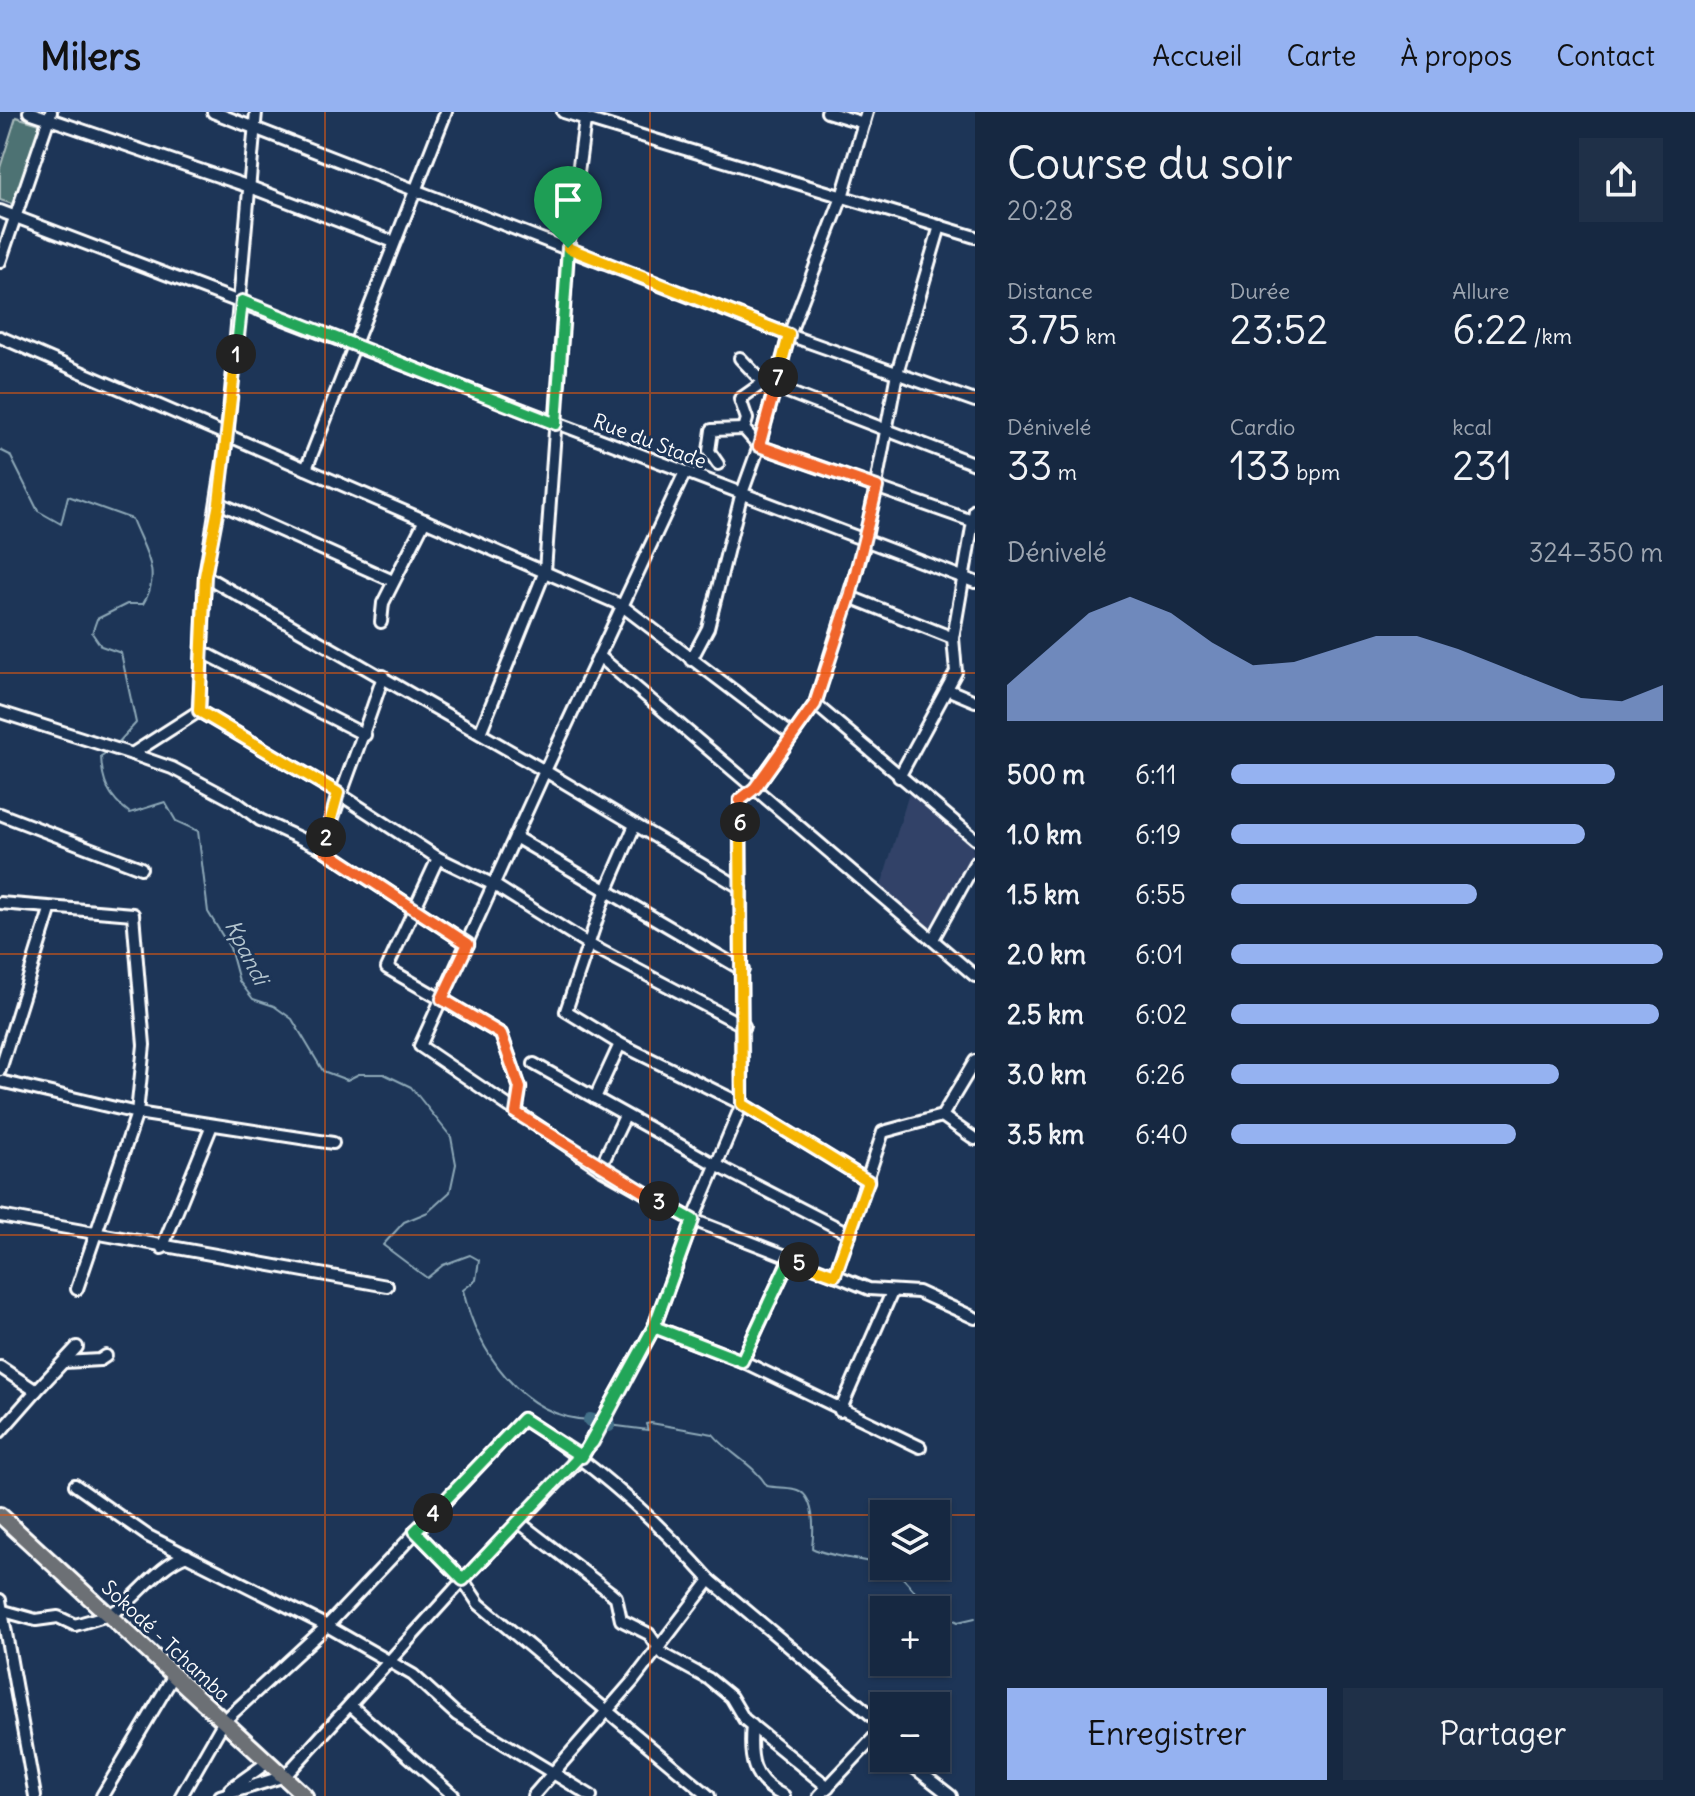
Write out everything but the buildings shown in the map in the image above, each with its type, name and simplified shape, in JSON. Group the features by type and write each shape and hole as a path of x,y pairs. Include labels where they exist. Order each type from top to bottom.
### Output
{"main road":[{"name":"Sokodé - Tchamba","path":"0,1515 305,1796"}],"street":[{"path":"29,112 50,115 394,242"},
{"path":"213,112 414,187 789,335 975,401"},
{"path":"199,711 205,576 219,503 242,301 256,112"},
{"path":"306,469 356,346 414,187 446,112"},
{"path":"563,112 975,237"},
{"path":"691,660 708,628 741,496 759,446 789,335 842,197 865,118 827,112"},
{"path":"0,262 50,115"},
{"path":"480,733 545,571 568,248 585,120"},
{"name":"Rue du Stade","path":"0,211 242,301 741,496 975,582"},
{"path":"219,1796 285,1776 463,1580 582,1457 654,1327 693,1220 742,1104 744,1026 740,800 755,788 815,704 865,543 897,373 940,226"},
{"path":"0,337 621,605 792,735"},
{"path":"740,358 757,376 775,387 975,464"},
{"path":"744,429 747,419 740,399 760,385 775,387"},
{"path":"744,429 759,446 974,518 961,577 953,638 956,672 949,690 899,777"},
{"path":"718,464 709,451 712,430 744,429"},
{"path":"684,474 420,1046 600,1168 693,1220 869,1289 918,1292 975,1318"},
{"path":"219,503 393,581"},
{"path":"381,622 381,609 393,581 425,520"},
{"path":"205,576 383,676 741,888"},
{"path":"850,597 953,638"},
{"path":"203,652 365,735"},
{"path":"599,656 975,976"},
{"path":"323,849 338,793 365,735 383,676"},
{"path":"949,690 975,701"},
{"path":"815,704 975,839"},
{"path":"128,753 199,711"},
{"path":"199,711 338,793 438,858 494,885 588,944 744,1026"},
{"path":"0,712 172,768 236,802 260,820 323,849 468,944"},
{"path":"0,814 141,868"},
{"path":"635,825 606,892 566,1011 620,1044 742,1104 868,1181"},
{"path":"515,837 743,970"},
{"path":"438,858 387,968 501,1034 520,1088 516,1113"},
{"path":"933,939 975,863"},
{"path":"0,903 50,910 133,914 144,1045 137,1113 93,1232 77,1289"},
{"path":"0,1070 50,910"},
{"path":"595,1098 620,1044"},
{"path":"835,1275 883,1132 942,1116 975,1061"},
{"path":"534,1064 716,1165 850,1234"},
{"path":"0,1081 137,1113 281,1132 333,1143"},
{"path":"600,1168 625,1116"},
{"path":"942,1116 975,1139"},
{"path":"162,1248 212,1125"},
{"path":"0,1216 162,1248 387,1286"},
{"path":"742,1361 790,1258"},
{"path":"840,1411 892,1292"},
{"path":"654,1327 742,1361 920,1447"},
{"path":"0,1432 77,1347"},
{"path":"64,1362 100,1360 106,1356"},
{"path":"0,1367 36,1391"},
{"path":"181,1796 224,1721 327,1626 523,1419 582,1457 674,1539 710,1580 870,1715"},
{"path":"75,1485 148,1536 327,1626 413,1675 457,1715 591,1796"},
{"path":"520,1523 616,1597 621,1620 649,1634 658,1649 709,1679 731,1697 752,1725 828,1787"},
{"path":"415,1531 463,1580 479,1604 709,1796"},
{"path":"1,1606 36,1620 58,1617 75,1625 122,1607 176,1559 187,1555"},
{"path":"533,1796 658,1649 710,1580"},
{"path":"1,1606 35,1796"},
{"path":"102,1796 174,1675"},
{"path":"350,1705 454,1796"},
{"path":"752,1725 749,1749 753,1770 764,1784 784,1796"},
{"path":"819,1796 870,1749"},
{"path":"219,1796 268,1762"},
{"path":"920,1772 951,1796"}],"shaded area":[{"path":"909,793 972,847 974,855 932,929 881,886"}],"green space":[{"path":"16,117 43,125 12,204 0,200 0,168"}],"waterway":[{"name":"Kpandi","path":"0,450 10,455 38,511 61,524 68,496 132,519 146,551 151,582 143,604 127,604 97,619 92,633 101,646 121,653 136,723 117,744"},
{"name":"Kpandi","path":"109,751 101,756 103,773 111,795 122,807 130,813 165,802 176,821 198,831 208,912 230,948 239,981 253,999 274,1006 292,1019 323,1071 347,1080 359,1074 384,1074 411,1087 451,1137 456,1164 450,1192 428,1212 404,1222 383,1245 427,1278 443,1265 470,1255 479,1260 476,1280 463,1290 479,1335 491,1357 523,1394 543,1407 565,1416 590,1420"},
{"path":"590,1420 609,1425"},
{"path":"609,1425 648,1430 646,1424 651,1423 713,1434 755,1471 767,1486 801,1492 812,1514 812,1548 888,1568 903,1578 919,1596"},
{"path":"950,1618 958,1622 975,1618"}],"route":[{"path":"568,248 556,424 242,301 219,503 205,576 199,711 338,793 323,849 468,944 442,999 501,1034 520,1088 516,1113 600,1168 693,1220 654,1327 593,1442 582,1457 520,1523 463,1580 415,1531 523,1419 582,1457 654,1327 742,1361 790,1258 835,1275 868,1181 742,1104 744,1026 740,800 755,788 815,704 850,597 877,487 759,446 789,335 568,248"}]}
